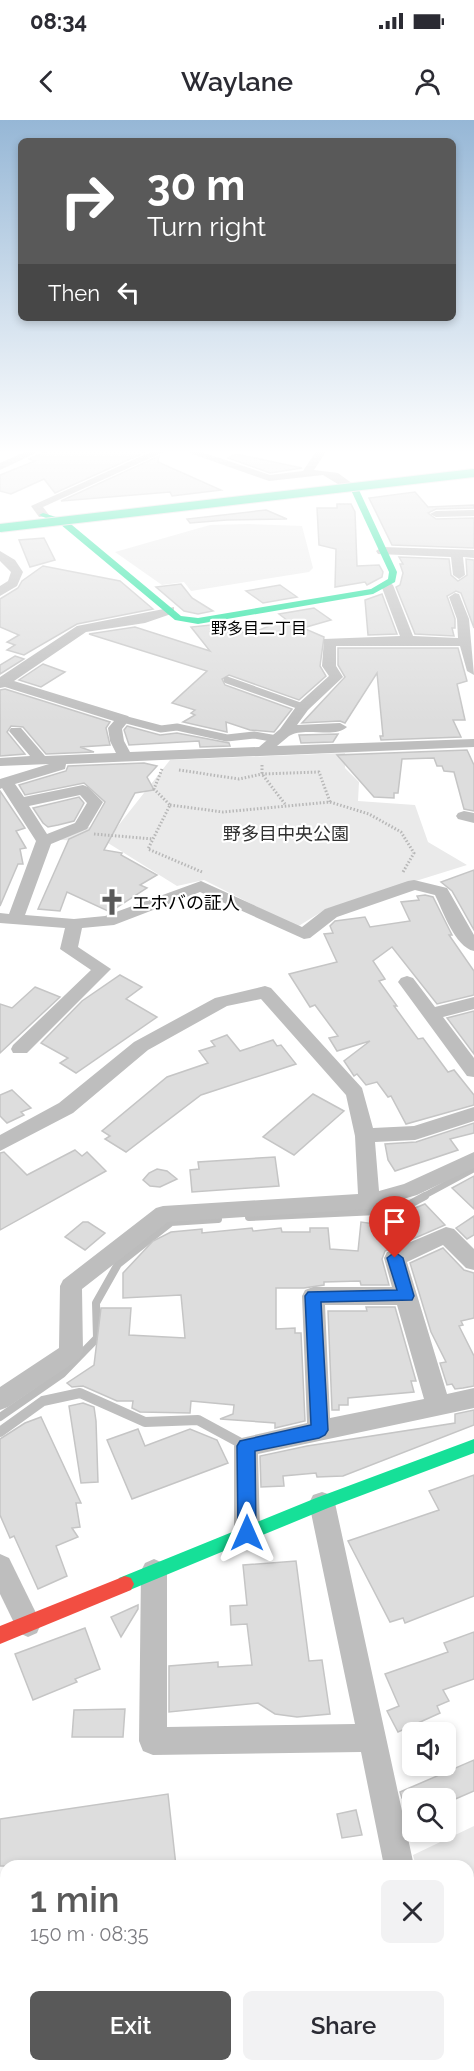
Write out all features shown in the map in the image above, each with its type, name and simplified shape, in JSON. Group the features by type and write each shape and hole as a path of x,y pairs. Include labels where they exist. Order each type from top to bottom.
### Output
{"main road":[{"path":"86,541 178,618 198,621 373,591 387,585 393,576 378,541"},
{"path":"0,1635 322,1503 474,1446"}],"street":[{"path":"382,551 474,554"},
{"path":"457,554 459,575"},
{"path":"0,555 11,563 17,572 13,583 0,592"},
{"path":"387,585 408,640"},
{"path":"455,597 468,619 465,642 474,671"},
{"path":"1,683 82,630 145,619 169,610"},
{"path":"261,753 281,736 303,708 336,677 329,666 329,642 408,640 465,642"},
{"path":"1,683 123,719 115,728 117,741 125,756"},
{"path":"281,736 309,727 340,727"},
{"path":"16,731 42,760"},
{"path":"0,762 474,743"},
{"path":"44,840 3,783 58,768 69,759"},
{"path":"19,803 83,790 95,802 81,826 44,840 8,919 74,924 108,921 203,887 304,934 331,913 414,885 441,892 467,938 474,946"},
{"path":"20,1049 102,969 69,949 74,924"},
{"path":"407,982 474,1071"},
{"path":"0,1144 66,1108 141,1046 221,1002 266,992 355,1093 365,1136 369,1201"},
{"path":"431,1014 474,1003"},
{"path":"365,1136 415,1132 474,1114"},
{"path":"0,1400 71,1352 71,1286 163,1214 369,1201 410,1190 474,1159"},
{"path":"438,1405 395,1258 446,1235 474,1262"},
{"path":"319,1430 313,1296 406,1296"},
{"path":"247,1533 246,1446 474,1398"},
{"path":"322,1503 398,1860"},
{"path":"0,1566 28,1624"},
{"path":"154,1571 153,1740 370,1738"}],"lane":[{"path":"227,680 303,708"},
{"path":"123,719 161,729 177,727 227,738 254,735 281,736"},
{"path":"0,1432 43,1401 80,1393 145,1422 198,1420 246,1446"}],"path":[{"path":"261,753 262,774 285,804"},
{"path":"170,767 164,765 154,789 170,805 223,812 285,804 330,802 369,814 401,832 414,853 400,876"},
{"path":"176,770 239,779 262,774 319,772 330,802"},
{"path":"170,805 148,849 209,875 203,887"},
{"path":"65,832 153,839"}],"green space":[{"path":"154,541 306,541 313,568 309,572 191,591 184,582 162,585 115,552"},
{"name":"野多目中央公園","path":"345,753 345,768 359,782 358,801 415,805 428,842 467,865 326,909 297,927 204,880 177,886 108,843 48,839 81,826 114,831 170,760"},
{"path":"474,1826 474,1860 414,1860 413,1855 440,1842 456,1842 456,1835"}],"building":[{"path":"19,541 46,541 55,560 30,567"},
{"path":"319,541 356,541 357,566 379,565 383,572 382,577 367,585 365,582 335,587 336,549 319,545"},
{"path":"390,541 474,541 474,548 392,545"},
{"path":"399,557 449,559 451,575 458,581 467,575 466,559 474,560 474,628 461,593 456,591 447,596 455,619 455,628 452,628 454,636 415,634 396,587 400,585 403,573 400,564 403,564"},
{"path":"43,566 120,581 153,609 77,624 24,655 7,650 15,645 7,642 19,635 0,627 0,599 18,588 22,581"},
{"path":"181,584 192,598 213,611 198,614 184,611 156,587"},
{"path":"280,585 297,597 263,603 246,591"},
{"path":"382,594 397,634 368,635 365,600"},
{"path":"314,608 331,620 303,628 324,637 320,666 326,676 299,700 229,675 222,679 225,685 292,709 274,732 250,730 226,722 227,732 183,722 195,715 191,713 195,710 172,703 207,671 89,634 135,627 210,651 191,627 230,623 247,635 284,620 292,624 279,614"},
{"path":"338,648 458,648 467,681 457,684 465,720 453,720 461,737 381,740 380,736 383,736 377,673 345,723 340,721 302,723 345,677 338,665"},
{"path":"15,656 24,659 0,674 0,665"},
{"path":"43,664 65,672 41,687 19,680"},
{"path":"5,689 110,722 106,728 110,745 80,747 94,752 46,754 23,727 11,726 7,732 25,754 0,756 0,690"},
{"path":"127,726 160,735 177,733 229,743 230,746 200,747 199,741 129,745 124,730"},
{"path":"338,734 333,742 301,743 299,735"},
{"path":"467,750 474,765 474,811 464,809 454,772 444,771 442,766 437,766 434,758 402,759 398,793 394,793 394,798 374,797 337,755"},
{"path":"144,763 157,766 147,777 154,790 135,793 104,850 122,853 121,855 157,875 140,885 147,888 110,912 67,892 60,911 38,909 69,839 89,830 105,802 84,783 25,795 19,785 66,771 68,766"},
{"path":"0,791 25,828 16,831 26,848 20,849 23,864 18,864 0,906"},
{"path":"79,797 84,803 74,821 58,825 48,827 33,808"},
{"path":"474,870 474,930 452,891 441,882"},
{"path":"417,896 433,897 452,935 449,935 474,971 474,995 437,1004 392,947 373,961 385,979 379,981 397,1006 394,1006 418,1039 423,1038 448,1072 454,1070 474,1095 474,1105 406,1124 391,1096 388,1097 377,1082 366,1085 357,1074 354,1076 344,1061 370,1041 337,1051 329,1038 338,1036 315,1005 310,1007 289,974 337,962 324,934 333,933 330,926 335,921 365,917 370,927 410,921 401,902 419,900"},
{"path":"120,975 142,987 126,999 157,1017 76,1073 60,1063 68,1058 41,1043 82,1001"},
{"path":"35,987 60,997 0,1053 0,1004 12,1008"},
{"path":"474,1011 474,1054 447,1018"},
{"path":"227,1035 240,1051 273,1040 277,1046 281,1045 296,1064 201,1095 126,1152 105,1139 110,1136 102,1131 167,1077 208,1063 199,1051 215,1046 211,1041"},
{"path":"12,1090 31,1108 21,1112 24,1115 7,1123 0,1116 0,1095"},
{"path":"313,1094 344,1111 294,1155 263,1137"},
{"path":"474,1123 474,1133 450,1139 458,1150 395,1171 388,1160 385,1144 416,1142"},
{"path":"75,1150 82,1156 87,1152 106,1171 0,1230 0,1153 4,1152 27,1175"},
{"path":"275,1157 279,1186 192,1192 190,1170 199,1169 198,1162"},
{"path":"157,1169 167,1171 177,1179 160,1187 150,1186 143,1180"},
{"path":"474,1176 474,1209 452,1188"},
{"path":"425,1204 445,1225 385,1251 382,1259 389,1285 361,1285 360,1281 324,1282 324,1285 304,1288 276,1288 276,1329 295,1328 295,1333 301,1333 305,1421 275,1428 275,1423 220,1419 233,1414 234,1405 191,1401 190,1413 140,1412 132,1408 133,1401 117,1401 83,1386 72,1387 67,1383 94,1365 101,1308 131,1308 129,1335 185,1338 181,1295 123,1298 123,1273 153,1241 171,1232 202,1229 202,1233 252,1228 253,1231 281,1228 282,1232 310,1232 310,1228 328,1228 330,1249 358,1251 361,1222 375,1224"},
{"path":"474,1216 474,1235 467,1239 456,1228"},
{"path":"83,1222 88,1222 105,1233 85,1250 65,1237"},
{"path":"443,1248 464,1270 474,1273 474,1318 461,1321 463,1325 459,1326 474,1356 474,1386 455,1389 452,1384 447,1385 440,1363 446,1362 431,1332 410,1263"},
{"path":"366,1307 395,1307 416,1381 411,1381 414,1392 348,1398 348,1405 339,1405 339,1410 332,1410 328,1311 367,1311"},
{"path":"83,1403 94,1407 98,1482 81,1483 69,1406"},
{"path":"474,1410 474,1425 343,1476 317,1477 316,1473 283,1476 284,1486 261,1487 260,1456 307,1446 455,1423 455,1414"},
{"path":"41,1417 81,1503 76,1503 80,1527 72,1528 78,1537 56,1546 67,1576 38,1589 14,1536 10,1538 0,1515 0,1439 25,1423"},
{"path":"138,1429 145,1446 190,1429 217,1440 228,1463 132,1499 107,1440"},
{"path":"474,1475 474,1596 405,1623 403,1618 390,1622 348,1541 439,1510 429,1491"},
{"path":"296,1561 309,1661 322,1660 330,1714 297,1717 275,1714 258,1703 169,1712 169,1666 218,1662 218,1667 252,1665 247,1624 231,1625 230,1606 247,1605 243,1565"},
{"path":"138,1605 138,1609 121,1637 111,1617"},
{"path":"85,1628 100,1669 75,1679 77,1682 33,1700 15,1654"},
{"path":"474,1632 474,1679 443,1690 449,1701 437,1706 440,1713 420,1722 402,1722 402,1730 398,1732 387,1711 399,1706 385,1674 448,1652 444,1643"},
{"path":"125,1709 123,1737 72,1737 74,1710"},
{"path":"474,1760 474,1791 456,1799 456,1788 409,1788 437,1776 456,1776 456,1768"},
{"path":"168,1794 175,1860 0,1860 0,1819"},
{"path":"356,1810 362,1835 342,1838 337,1814"}],"waterway":[{"path":"422,1197 474,1169"},
{"path":"249,1217 399,1210 425,1196"},
{"path":"0,1417 62,1374 97,1338 96,1303 118,1264 171,1222 218,1219"}],"traffic: fast":[{"path":"86,541 178,618 198,621 373,591 392,580 393,572 379,541"},
{"path":"125,1584 322,1503 474,1446"}],"traffic: jam":[{"path":"0,1635 125,1584"}],"place":[{"name":"エホバの証人","path":"112,902"}],"district":[{"name":"野多目二丁目","path":"259,628"}],"route":[{"path":"247,1533 246,1446 319,1430 313,1296 406,1296 395,1258"}]}
